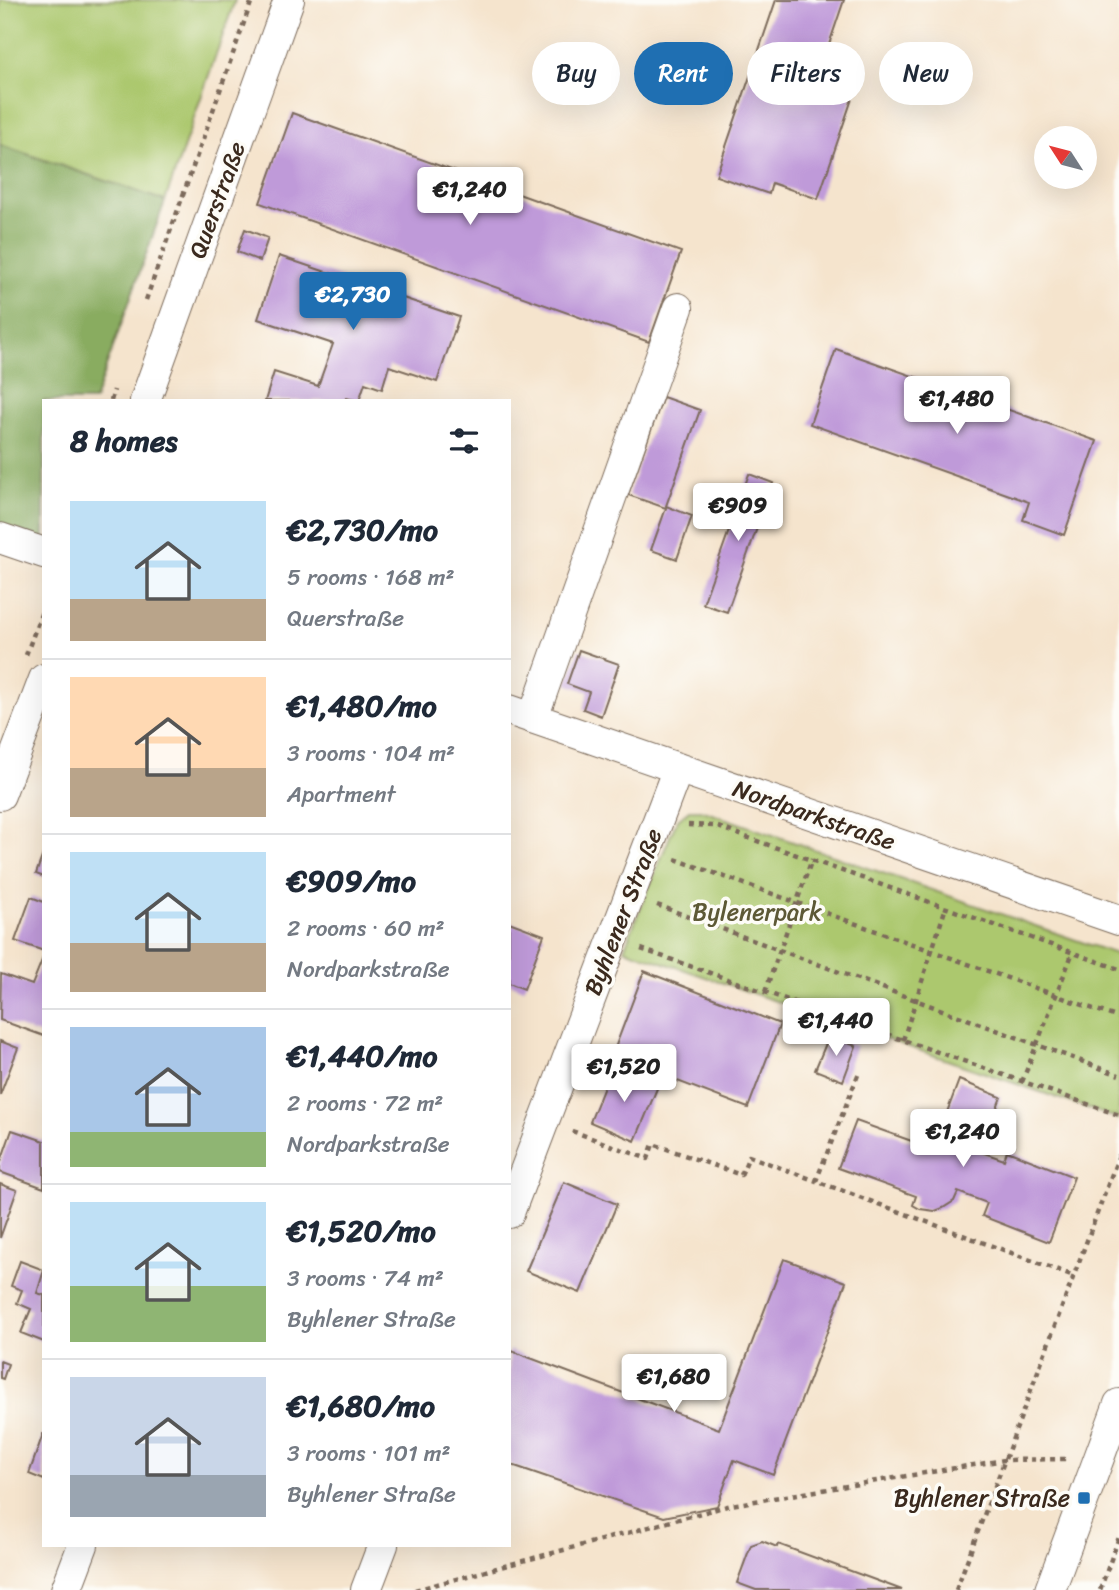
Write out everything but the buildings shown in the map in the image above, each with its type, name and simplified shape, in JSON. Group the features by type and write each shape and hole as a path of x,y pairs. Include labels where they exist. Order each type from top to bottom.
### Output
{"street":[{"name":"Querstraße","path":"146,399 289,0"},
{"path":"521,714 678,308"},
{"path":"0,538 42,552"},
{"path":"0,795 42,684"},
{"name":"Nordparkstraße","path":"521,714 1119,920"},
{"name":"Byhlener Straße","path":"511,1208 678,768"},
{"path":"1050,1590 1119,1404"},
{"path":"66,1590 82,1547"},
{"path":"366,1590 382,1547"}],"path":[{"path":"143,309 252,0"},
{"path":"112,399 115,388"},
{"path":"682,835 689,824 715,826 1119,969"},
{"path":"668,857 1119,1018"},
{"path":"765,992 812,859"},
{"path":"650,902 1119,1074"},
{"path":"903,1040 946,907"},
{"path":"632,946 1119,1115"},
{"path":"1023,1082 1073,952"},
{"path":"816,1181 858,1075"},
{"path":"565,1129 648,1159 653,1144 741,1175 749,1156 1073,1276"},
{"path":"956,1590 1119,1155"},
{"path":"415,1590 731,1505 1004,1460 1098,1459"},
{"path":"1100,1590 1119,1537"}],"green space":[{"path":"0,0 235,0 165,201 0,145"},
{"path":"0,145 165,201 95,399 42,399 42,539 0,524"},
{"name":"Bylenerpark","path":"689,810 701,810 1119,955 1119,1119 624,949 678,819"}],"place":[{"name":"Byhlener Straße","path":"1084,1498"}]}
